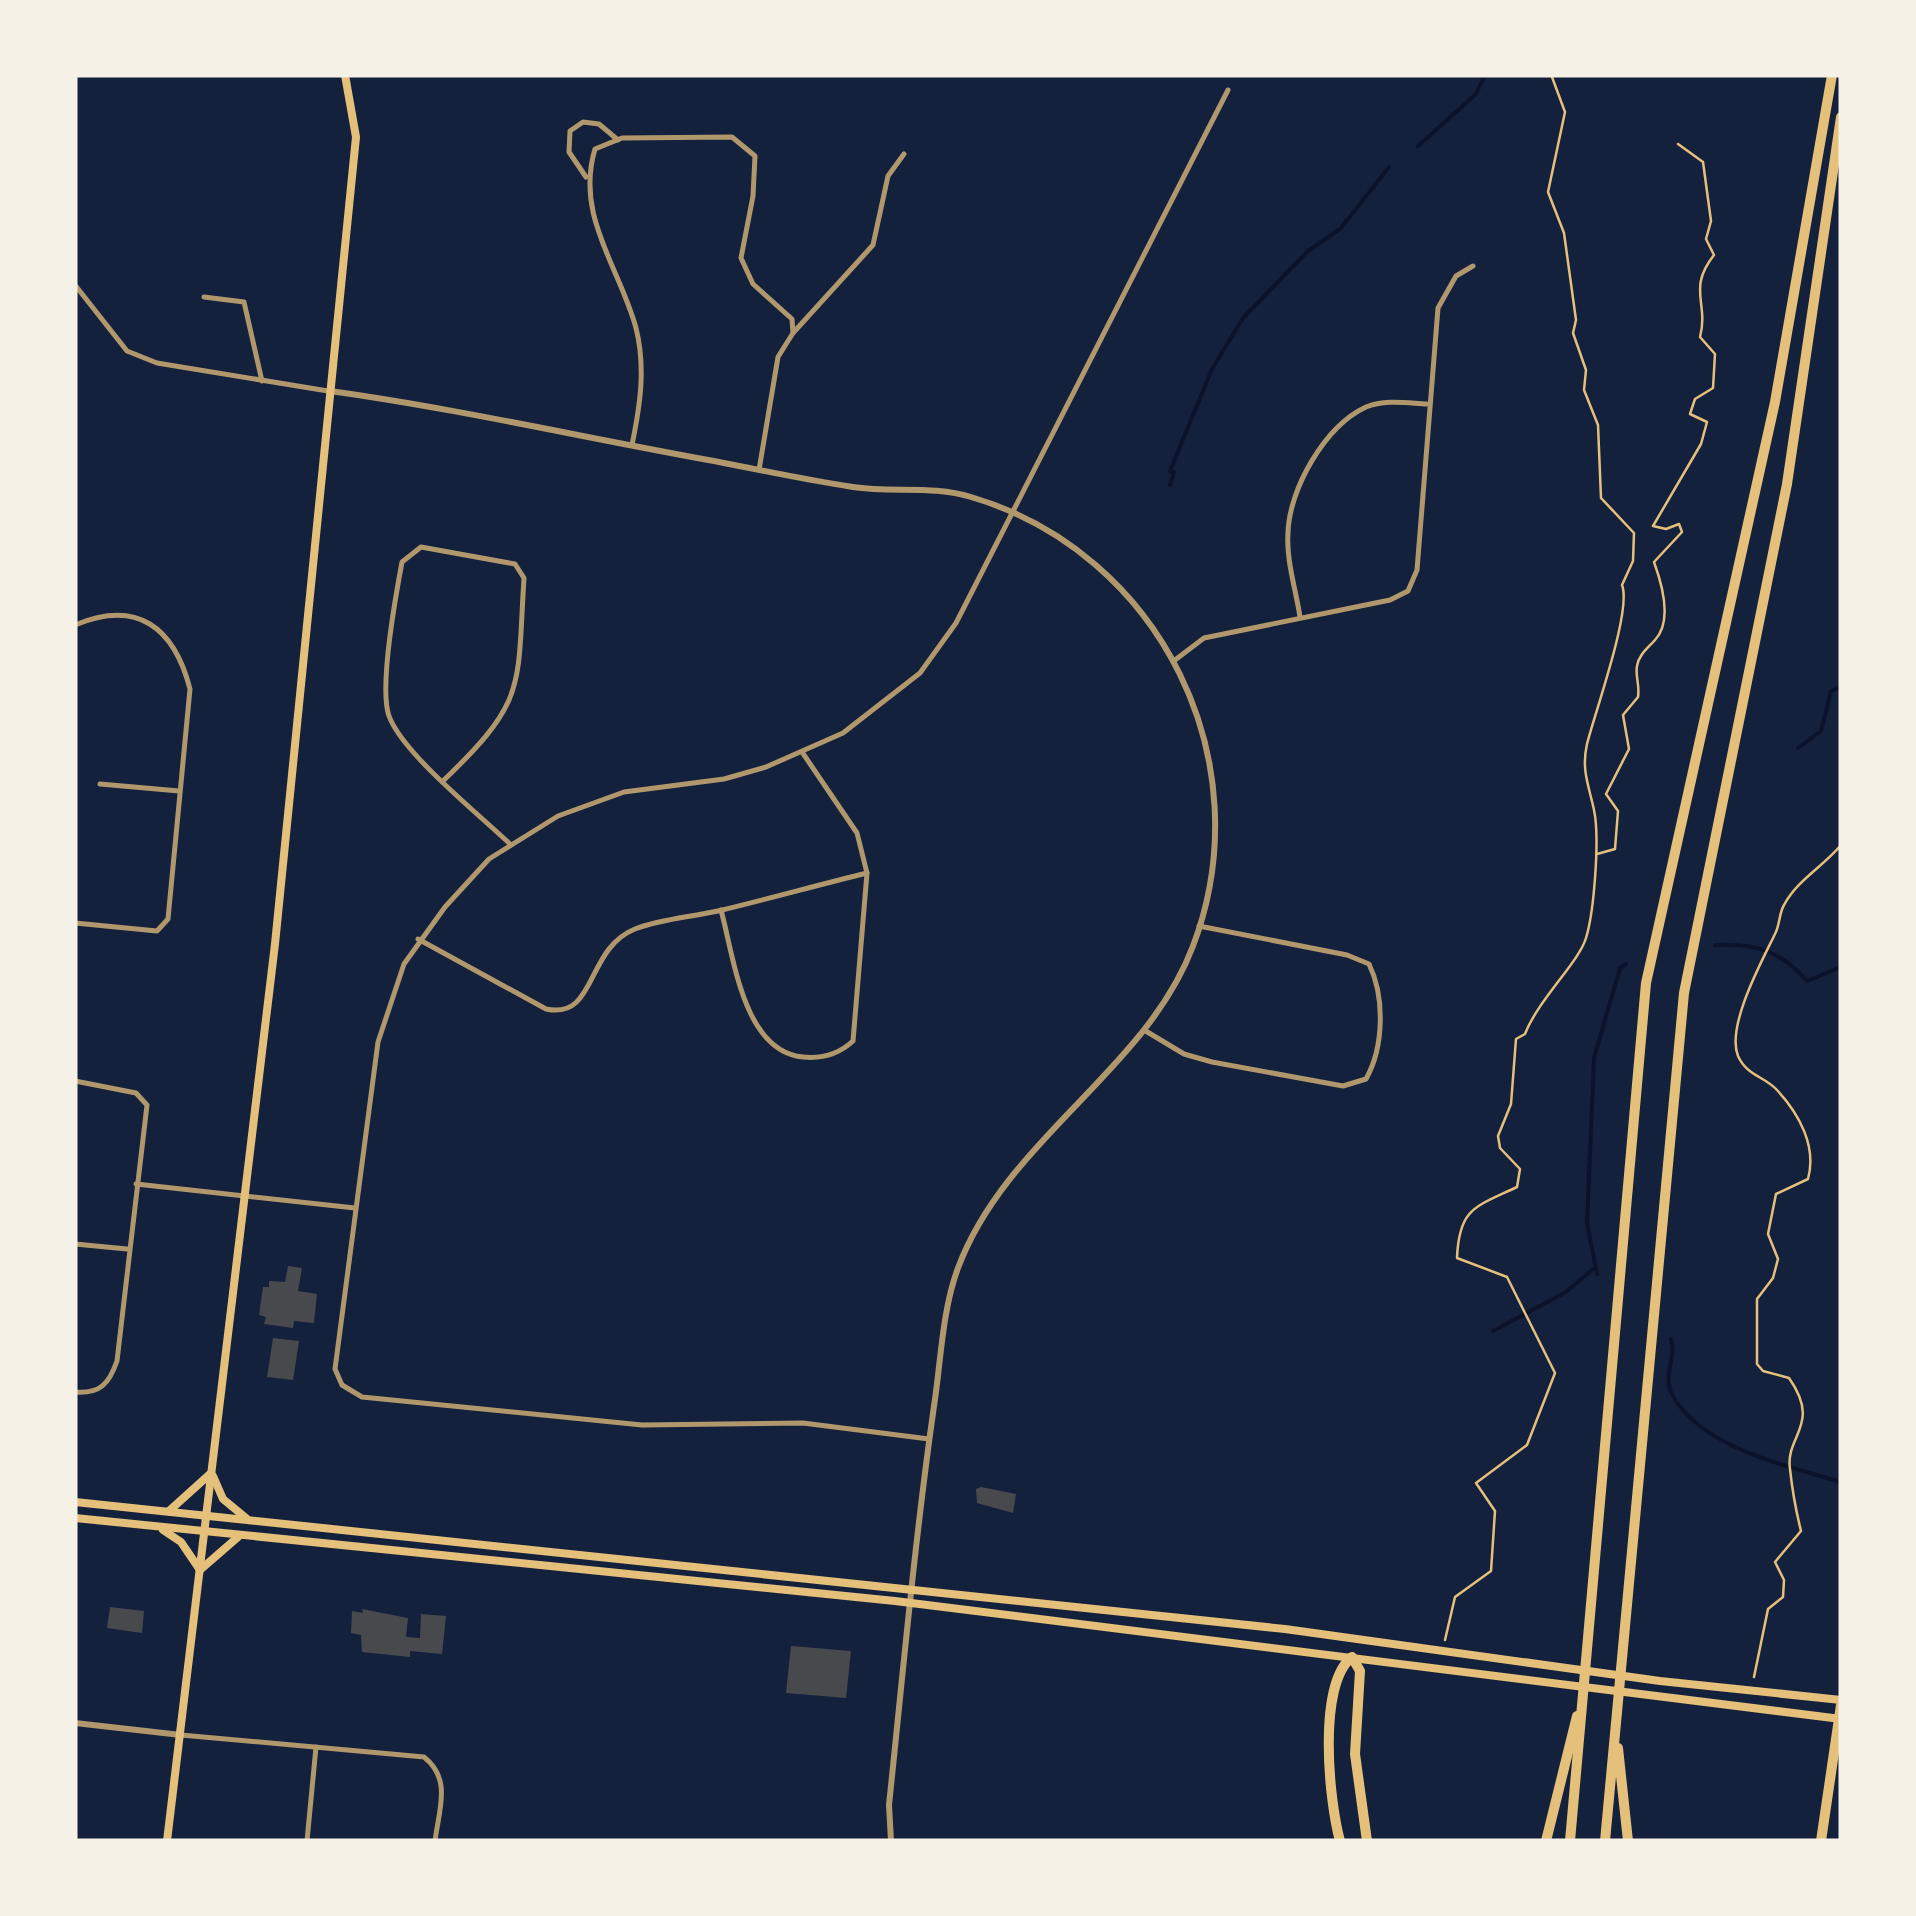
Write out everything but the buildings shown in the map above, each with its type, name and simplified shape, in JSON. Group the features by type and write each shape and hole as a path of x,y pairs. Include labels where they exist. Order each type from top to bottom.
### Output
{"highway":[{"path":"1570,1841 1646,982 1775,402 1832,75"},
{"path":"1606,1841 1684,993 1787,484 1841,117"},
{"path":"1340,1841 1334,1816 1330,1753 1338,1670 1352,1657 1360,1671 1355,1754 1366,1841"},
{"path":"1821,1841 1841,1703"},
{"path":"1546,1841 1572,1725 1581,1706"},
{"path":"1616,1708 1628,1841"}],"main road":[{"path":"167,1841 276,944 356,137 345,75"},
{"path":"168,1511 212,1471"},
{"path":"212,1471 226,1503 259,1522"},
{"path":"75,1502 911,1587 1354,1638 1841,1703"},
{"path":"75,1518 910,1604 1840,1719"},
{"path":"156,1526 181,1542 200,1570"},
{"path":"200,1570 221,1547 242,1536"},
{"path":"1352,1657 1354,1638"}],"street":[{"path":"930,1440 803,1422 642,1425 362,1397 342,1385 335,1369 378,1042 404,964 418,939 489,859 558,816 624,792 724,780 802,752 844,733 884,706 920,674 956,623 1228,90"},
{"path":"588,179 570,152 570,131 583,122 599,124 618,140"},
{"path":"632,445 643,389 636,329 592,216 588,179 595,149 618,140 732,137 754,156 753,196 742,258 753,284 792,319 793,333"},
{"path":"759,470 778,357 793,333 873,245 888,176 904,154"},
{"path":"1175,660 1204,638 1390,600 1408,590 1417,570 1427,404 1438,308 1456,276 1472,266"},
{"path":"75,284 127,351 157,363 419,404 851,487 968,495 1060,536 1116,579 1175,660 1196,707 1216,787 1216,863 1199,926 1162,1010 1018,1166 961,1260 950,1290 911,1587 889,1806 892,1841"},
{"path":"204,297 244,302 262,382"},
{"path":"1300,617 1288,532 1300,476 1351,416 1368,406 1390,402 1427,404"},
{"path":"444,780 492,734 516,688 524,578 515,564 421,547 402,562 388,672 388,713 402,739 444,780 511,845"},
{"path":"75,625 103,614 137,618 168,636 190,688 168,919 157,931 143,932 75,923"},
{"path":"721,910 742,986 766,1039 785,1055 812,1058 840,1053 853,1041 867,873 857,833 802,752"},
{"path":"100,784 180,790"},
{"path":"418,939 546,1009 561,1012 574,1006 586,991 599,958 634,930 867,873"},
{"path":"1143,1029 1184,1054 1212,1062 1343,1086 1366,1079 1376,1062 1381,992 1370,964 1347,955 1199,926"},
{"path":"75,1081 136,1093 146,1105 117,1361 103,1388 94,1393 75,1392"},
{"path":"136,1184 355,1208"},
{"path":"75,1244 127,1249"},
{"path":"75,1723 424,1757 443,1782 435,1841"},
{"path":"307,1841 316,1748"}],"path":[{"path":"1445,1640 1455,1597 1491,1571 1495,1511 1476,1483 1526,1445 1555,1373 1507,1278 1457,1258 1458,1232 1463,1218 1476,1207 1517,1188 1520,1169 1500,1148 1498,1136 1511,1104 1516,1038 1526,1034 1534,1013 1586,940 1596,854 1594,811 1584,782 1586,748 1599,714 1601,681 1616,653 1626,594 1622,585 1633,561 1634,533 1602,498 1598,424 1586,400 1586,370 1573,333 1576,320 1564,233 1548,192 1565,112 1552,77"},
{"path":"1596,854 1616,849 1618,810 1606,794 1628,750 1623,715 1638,697 1636,669 1644,649 1659,636 1662,624 1663,586 1654,562 1682,532 1679,524 1666,529 1652,526 1701,444 1707,422 1690,414 1695,399 1713,388 1715,354 1700,337 1700,272 1714,255 1706,239 1711,221 1703,162 1678,144"},
{"path":"1754,1677 1768,1609 1783,1597 1784,1580 1775,1562 1800,1531 1789,1466 1803,1416 1800,1394 1789,1378 1763,1372 1757,1364 1757,1299 1773,1278 1778,1259 1768,1234 1776,1194 1808,1179 1811,1167 1801,1119 1778,1090 1751,1075 1737,1054 1739,1034 1747,989 1775,935 1784,906 1812,869 1841,845"}],"waterway":[{"path":"1418,146 1476,94 1485,75"},
{"path":"1170,485 1174,472 1170,471 1212,369 1243,318 1308,251 1340,229 1389,167"},
{"path":"1798,748 1821,731 1831,691 1841,687"},
{"path":"1715,945 1767,951 1787,962 1807,981 1841,967"},
{"path":"1597,1274 1587,1223 1594,1058 1620,968 1626,964"},
{"path":"1493,1331 1566,1292 1593,1269"},
{"path":"1671,1339 1671,1392 1701,1427 1746,1452 1841,1482"},
{"path":"1841,1507 1841,1520"}]}
